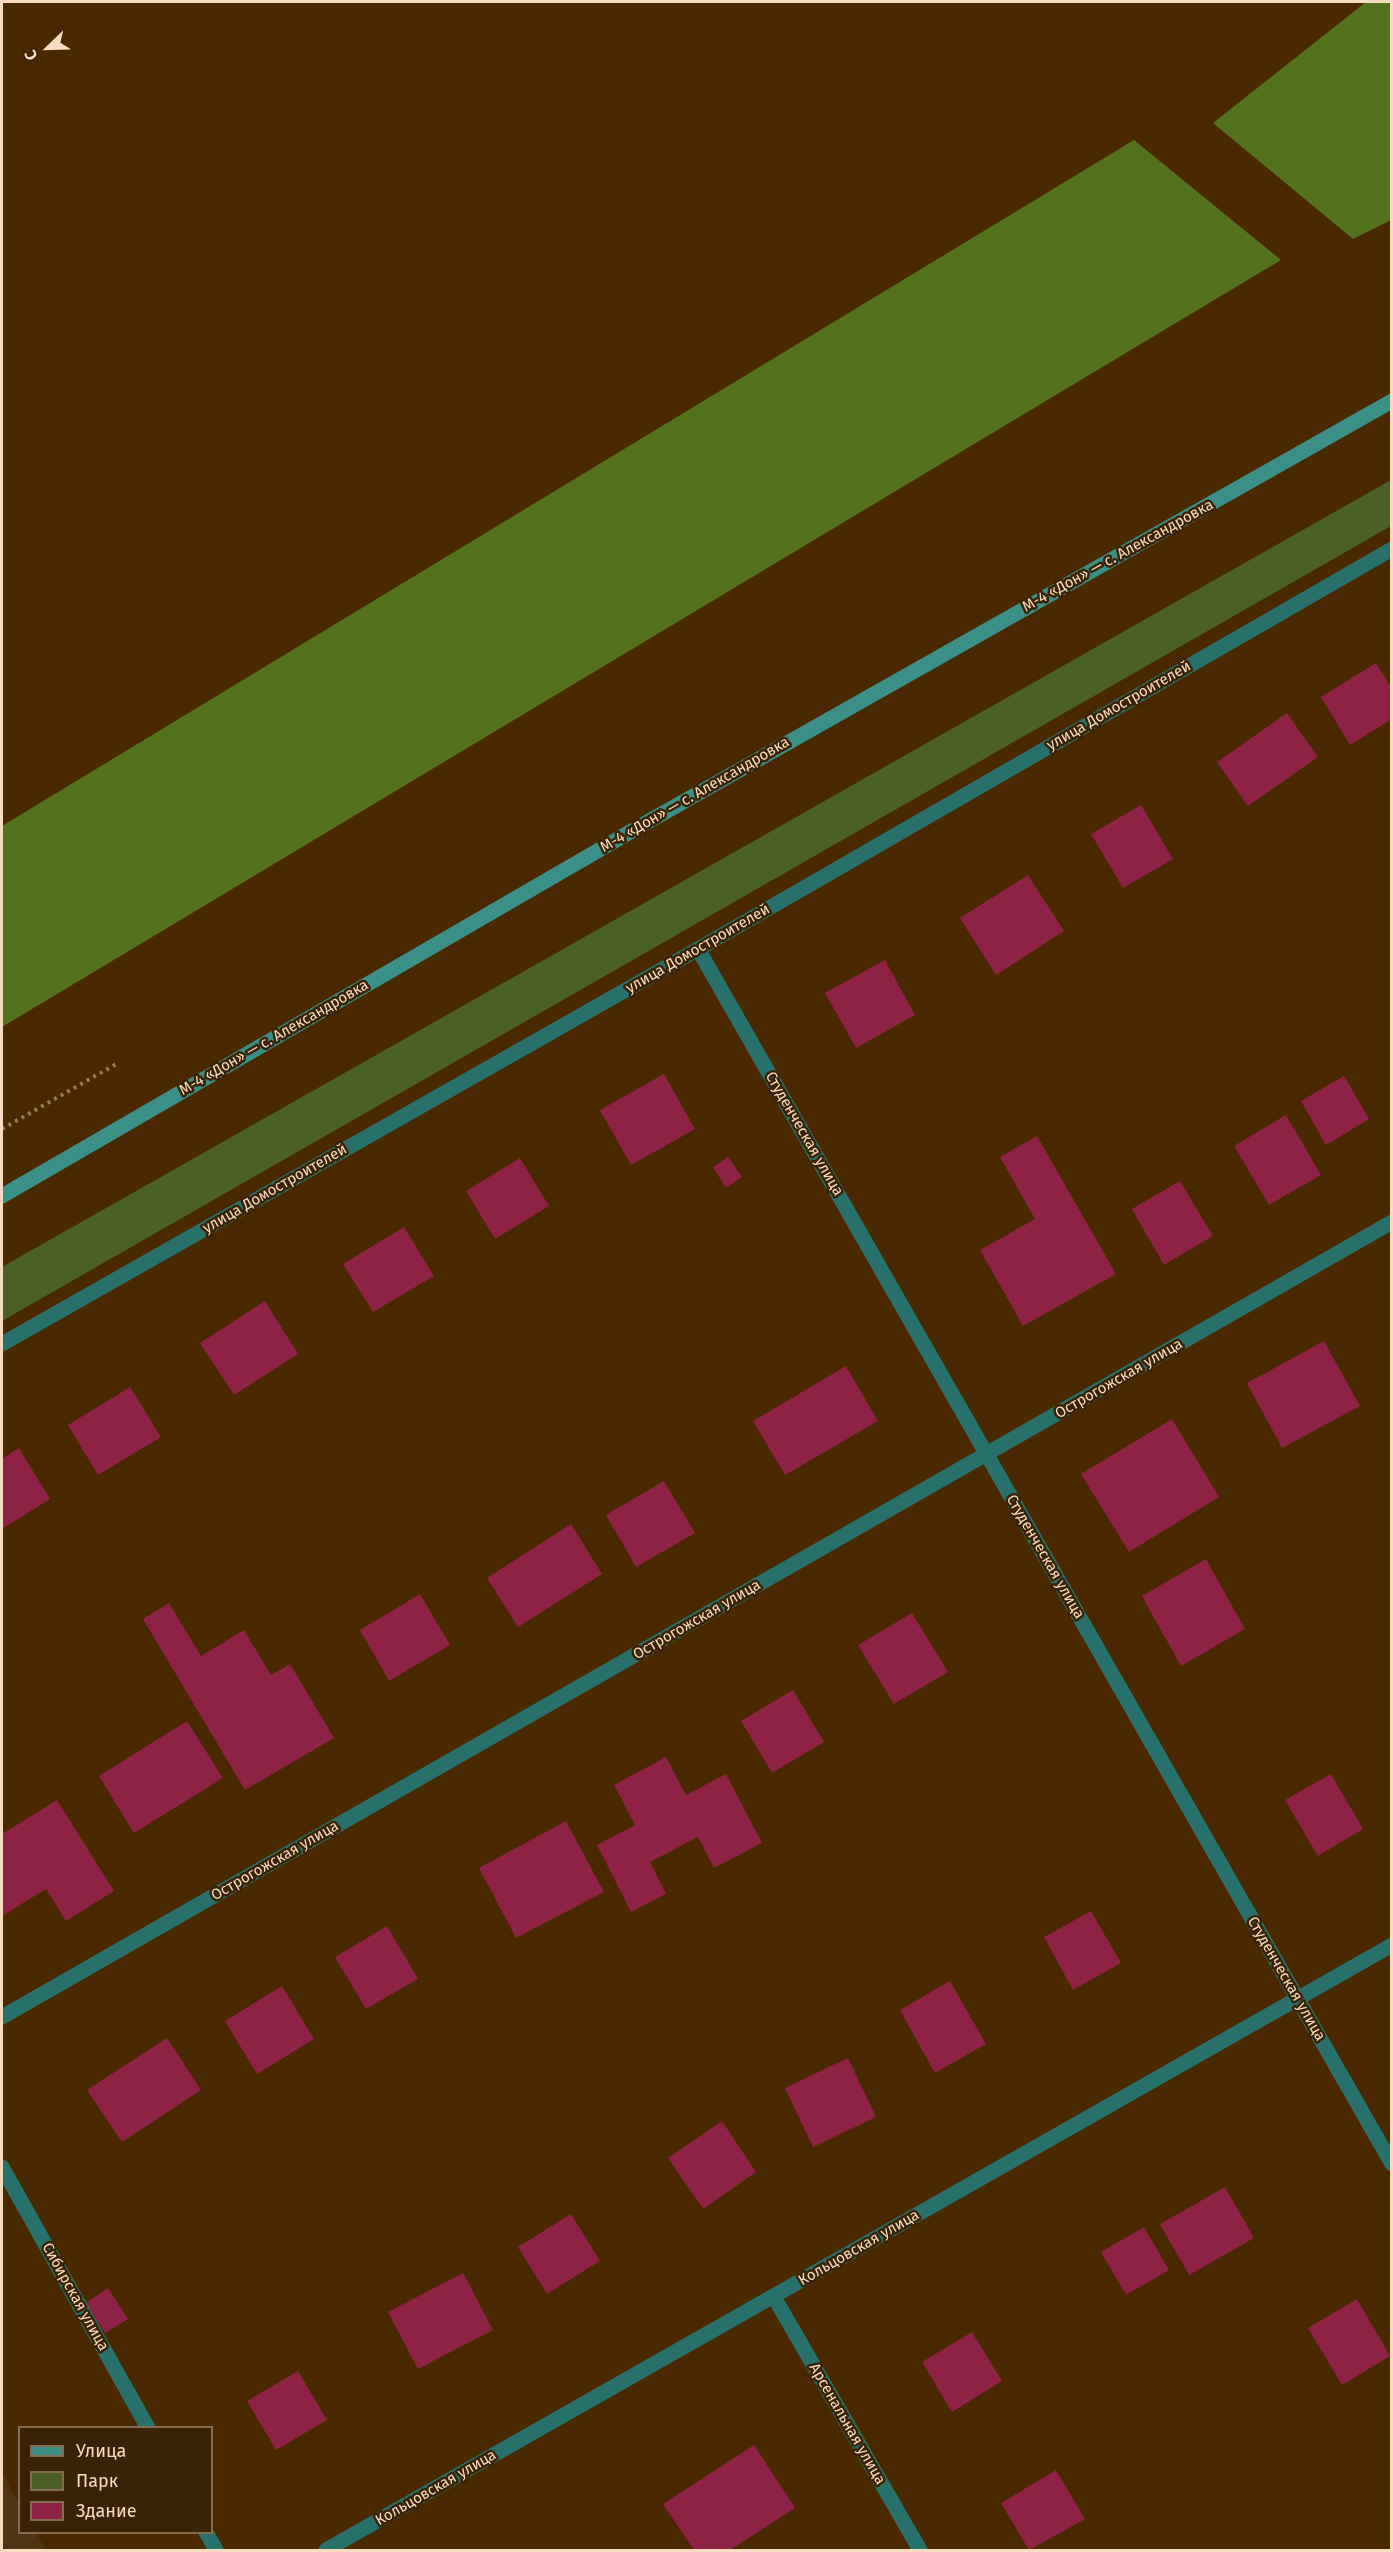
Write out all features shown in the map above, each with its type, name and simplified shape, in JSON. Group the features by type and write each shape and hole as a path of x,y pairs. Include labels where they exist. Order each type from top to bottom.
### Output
{"main road":[{"name":"М-4 «Дон» — с. Александровка","path":"2,1196 637,828 1392,401"}],"street":[{"name":"улица Домостроителей","path":"2,1344 698,949 1392,549"},
{"name":"Студенческая улица","path":"698,949 1392,2164"},
{"name":"Острогожская улица","path":"2,2017 1392,1222"},
{"name":"Кольцовская улица","path":"326,2550 1392,1946"},
{"name":"Сибирская улица","path":"2,2167 147,2426"},
{"name":"Арсенальная улица","path":"774,2297 920,2550"},
{"path":"207,2534 216,2550"}],"path":[{"path":"2,1129 118,1063"}],"shaded area":[{"path":"2,2472 18,2502 18,2534 37,2534 46,2550 2,2550"}],"green space":[{"path":"1366,2 1391,2 1391,220 1353,239 1213,123"},
{"path":"1134,140 1281,260 2,1027 2,826"},
{"path":"1391,480 1391,526 2,1321 2,1267"}],"building":[{"path":"1376,663 1392,689 1392,719 1350,745 1321,697"},
{"path":"1287,713 1318,757 1248,806 1217,762"},
{"path":"1141,805 1173,859 1123,888 1091,834"},
{"path":"1028,875 1064,931 996,975 960,918"},
{"path":"885,960 915,1015 856,1048 825,993"},
{"path":"664,1074 695,1129 631,1165 600,1110"},
{"path":"1344,1076 1369,1119 1326,1145 1301,1101"},
{"path":"1286,1115 1321,1175 1269,1205 1234,1146"},
{"path":"1037,1136 1116,1274 1023,1326 980,1250 1035,1219 1000,1157"},
{"path":"728,1157 742,1177 726,1188 713,1167"},
{"path":"520,1158 549,1206 495,1239 466,1191"},
{"path":"1180,1181 1213,1236 1164,1265 1132,1209"},
{"path":"404,1227 434,1276 373,1312 343,1264"},
{"path":"265,1301 298,1354 234,1395 200,1343"},
{"path":"1324,1341 1360,1406 1282,1448 1247,1383"},
{"path":"846,1366 878,1421 785,1475 753,1421"},
{"path":"130,1387 161,1437 98,1475 68,1425"},
{"path":"1172,1419 1219,1497 1129,1552 1081,1474"},
{"path":"19,1448 50,1499 2,1529 2,1459"},
{"path":"664,1481 695,1533 636,1567 606,1515"},
{"path":"571,1524 602,1574 518,1627 487,1578"},
{"path":"1206,1559 1245,1629 1181,1666 1142,1596"},
{"path":"420,1594 450,1645 389,1681 360,1630"},
{"path":"169,1603 201,1656 244,1630 271,1675 290,1664 334,1738 245,1790 143,1619"},
{"path":"912,1613 948,1672 894,1704 858,1645"},
{"path":"793,1690 824,1742 772,1773 741,1721"},
{"path":"187,1721 223,1778 134,1833 99,1776"},
{"path":"666,1757 686,1795 726,1774 762,1843 714,1868 698,1837 650,1862 666,1894 631,1912 597,1845 635,1825 614,1785"},
{"path":"1331,1774 1363,1829 1318,1856 1285,1800"},
{"path":"57,1800 114,1891 66,1921 46,1889 2,1916 2,1834"},
{"path":"566,1821 604,1892 516,1938 479,1868"},
{"path":"1091,1911 1121,1963 1073,1990 1044,1937"},
{"path":"387,1926 418,1979 366,2009 335,1957"},
{"path":"950,1981 986,2044 935,2073 900,2010"},
{"path":"282,1986 314,2039 257,2074 225,2021"},
{"path":"167,2038 201,2090 122,2142 87,2090"},
{"path":"848,2058 876,2117 813,2147 785,2088"},
{"path":"722,2121 756,2172 703,2209 668,2158"},
{"path":"1225,2187 1254,2238 1189,2275 1160,2224"},
{"path":"571,2214 600,2261 547,2294 518,2247"},
{"path":"1144,2227 1169,2270 1126,2295 1101,2252"},
{"path":"463,2273 493,2330 418,2369 388,2312"},
{"path":"108,2288 128,2319 105,2333 86,2303"},
{"path":"1357,2299 1390,2356 1342,2385 1308,2328"},
{"path":"972,2332 1002,2381 952,2412 922,2362"},
{"path":"298,2371 327,2420 276,2450 247,2401"},
{"path":"754,2445 795,2508 730,2550 694,2550 663,2504"},
{"path":"1056,2470 1085,2519 1029,2550 1001,2503"}]}
